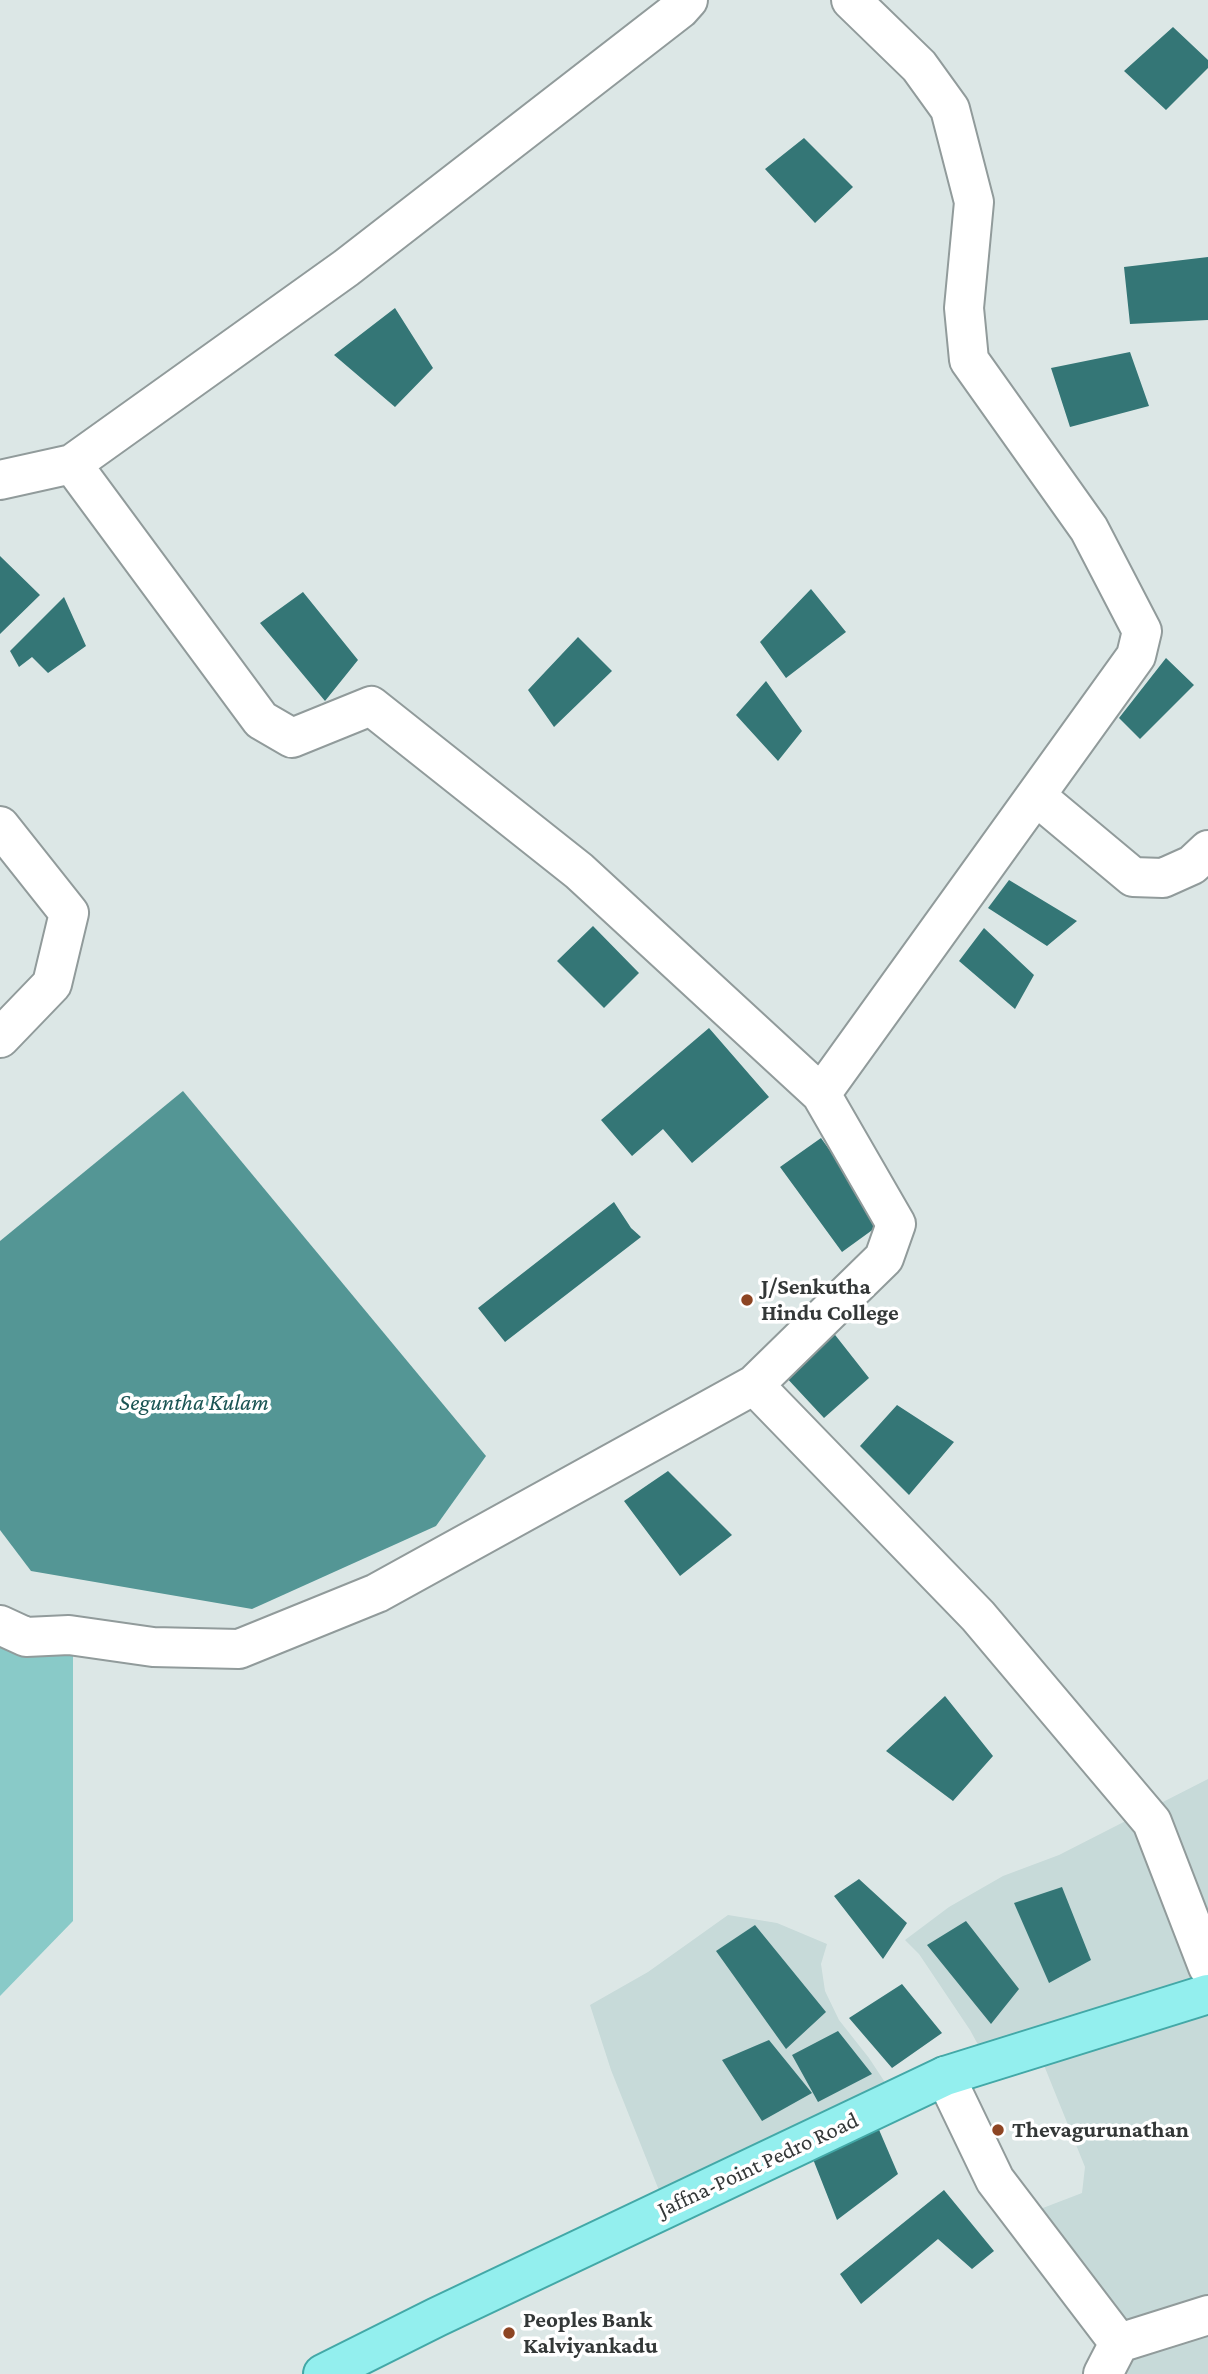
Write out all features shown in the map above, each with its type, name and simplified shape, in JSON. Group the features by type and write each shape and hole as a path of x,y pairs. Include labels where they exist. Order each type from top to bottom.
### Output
{"main road":[{"name":"Jaffna-Point Pedro Road","path":"323,2374 437,2317 945,2076 1208,1994"}],"street":[{"path":"0,480 72,464 346,268 680,9 688,0"},
{"path":"821,1094 1136,656 1142,631 1089,529 969,360 964,308 974,202 950,109 919,66 851,0"},
{"path":"0,1625 26,1637 69,1635 153,1647 239,1649 377,1593 754,1385 884,1258 896,1224 821,1094 579,871 371,706 292,738 261,720 72,464"},
{"path":"1036,796 1133,877 1163,878 1192,865 1208,850"},
{"path":"0,826 69,914 52,984 0,1038"},
{"path":"754,1385 978,1616 1152,1822 1208,1967"},
{"path":"945,2076 995,2180 1111,2359 1208,2315"}],"shaded area":[{"path":"0,1625 73,1637 73,1921 0,1996"},
{"path":"1208,1779 1208,2374 1120,2374 1022,2216 1082,2193 1085,2167 1037,2048 988,2063 970,2030 919,1954 905,1940 949,1907 1003,1876 1059,1855"},
{"path":"728,1915 777,1923 827,1944 821,1964 825,1991 839,2020 896,2099 666,2208 611,2070 590,2005 648,1972"}],"water":[{"name":"Seguntha Kulam","path":"183,1091 486,1456 436,1526 252,1609 31,1571 0,1530 0,1241"}],"building":[{"path":"1173,27 1208,60 1208,68 1166,110 1124,71"},
{"path":"804,138 853,187 815,223 765,169"},
{"path":"1208,257 1208,320 1130,324 1124,267"},
{"path":"395,308 433,368 395,407 334,355"},
{"path":"1130,352 1149,406 1070,427 1051,368"},
{"path":"0,556 40,595 0,634"},
{"path":"811,589 846,632 786,678 760,642"},
{"path":"303,592 358,660 325,701 260,623"},
{"path":"64,597 86,646 48,673 32,657 19,667 10,651"},
{"path":"578,637 612,671 554,727 528,690"},
{"path":"1166,658 1194,685 1140,739 1119,718"},
{"path":"766,681 802,731 778,761 736,715"},
{"path":"1009,880 1077,921 1047,946 988,908"},
{"path":"593,926 639,973 604,1008 557,961"},
{"path":"984,928 1034,975 1015,1009 959,961"},
{"path":"709,1028 769,1097 692,1163 663,1129 632,1156 601,1120"},
{"path":"821,1138 882,1223 842,1252 780,1167"},
{"path":"614,1202 631,1228 641,1237 505,1342 478,1308"},
{"path":"832,1331 869,1378 824,1418 784,1375"},
{"path":"897,1405 954,1442 909,1495 860,1446"},
{"path":"668,1471 732,1535 680,1576 624,1501"},
{"path":"945,1696 993,1756 953,1801 886,1751"},
{"path":"859,1879 907,1923 883,1959 834,1896"},
{"path":"1062,1887 1091,1960 1049,1983 1014,1903"},
{"path":"966,1921 1019,1989 991,2024 927,1945"},
{"path":"755,1925 826,2012 786,2049 716,1951"},
{"path":"902,1984 942,2033 892,2068 849,2018"},
{"path":"838,2031 872,2074 818,2102 792,2055"},
{"path":"769,2040 812,2093 762,2121 722,2060"},
{"path":"877,2125 898,2174 837,2220 811,2154"},
{"path":"944,2190 994,2251 972,2269 938,2239 861,2304 840,2274"}],"place":[{"name":"J/Senkutha Hindu College","path":"747,1300"},
{"name":"Thevagurunathan","path":"998,2130"},
{"name":"Peoples Bank Kalviyankadu","path":"509,2333"}]}
